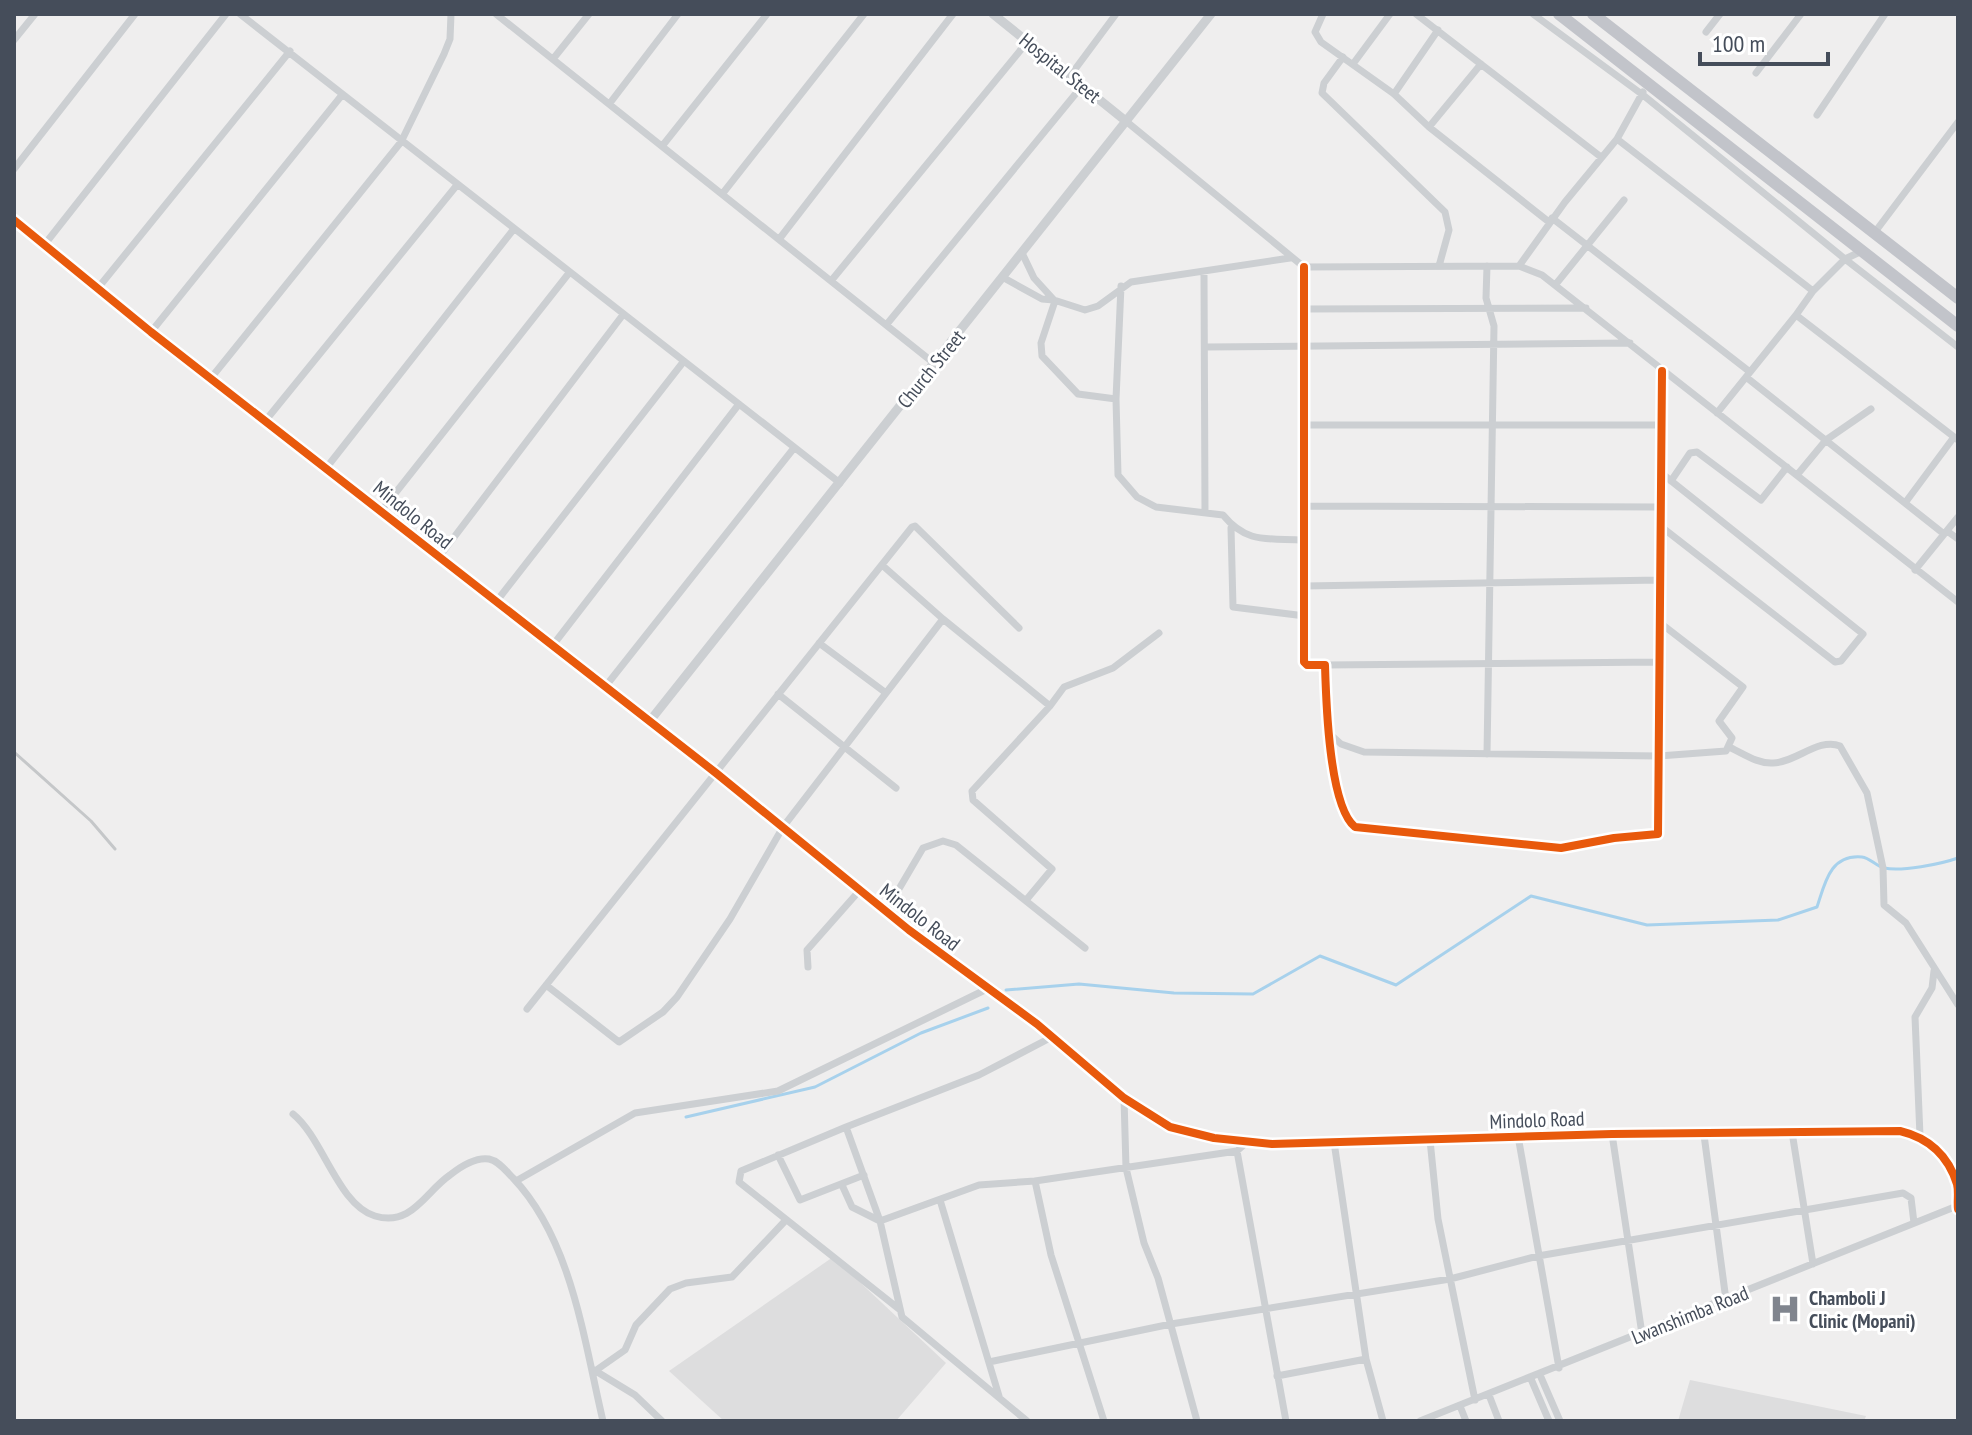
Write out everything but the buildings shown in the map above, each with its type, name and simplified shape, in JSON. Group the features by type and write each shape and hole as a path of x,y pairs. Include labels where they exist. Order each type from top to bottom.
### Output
{"highway":[{"path":"1559,14 1644,88 1958,326"},
{"path":"1593,14 1958,298"}],"street":[{"path":"14,40 35,14"},
{"path":"14,169 135,14"},
{"path":"45,244 226,14"},
{"path":"240,14 622,316 840,483"},
{"path":"211,378 401,142 450,39 451,14"},
{"path":"553,59 589,14"},
{"path":"610,103 678,14"},
{"path":"663,145 767,14"},
{"path":"723,193 864,14"},
{"path":"780,238 953,14"},
{"name":"Hospital Steet","path":"993,14 1127,122"},
{"path":"1070,76 1116,14"},
{"name":"Church Street","path":"649,722 1023,255 1211,14"},
{"path":"1323,14 1316,27 1317,38 1394,94 1429,127 1550,220 1586,244 1905,503 1958,539"},
{"path":"1353,64 1390,14"},
{"path":"1416,14 1601,157"},
{"path":"1533,14 1644,88 1845,259 1958,347"},
{"path":"1706,32 1720,14"},
{"path":"1756,73 1801,14"},
{"path":"1817,115 1885,14"},
{"path":"499,15 935,364"},
{"path":"1394,94 1438,30"},
{"path":"831,281 1028,41"},
{"path":"98,288 290,51"},
{"path":"1343,57 1324,83 1322,93 1445,212 1449,230 1439,266"},
{"path":"1429,127 1481,64"},
{"path":"887,324 1082,86"},
{"path":"1519,266 1550,220 1617,139 1644,88"},
{"path":"151,332 342,95"},
{"path":"1127,122 1304,267 1519,266 1556,284 1662,371 1958,602"},
{"path":"1875,232 1958,122"},
{"path":"1617,139 1813,291"},
{"path":"266,420 457,185"},
{"path":"1556,284 1624,200"},
{"name":"Mindolo Road","path":"14,220 151,332 716,773 886,911 1052,1037 1124,1098 1170,1127 1246,1143 1880,1130 1920,1136"},
{"path":"327,467 513,230"},
{"path":"1717,413 1813,291 1845,259 1862,251"},
{"path":"1023,255 1034,278 1055,300"},
{"path":"1004,278 1036,296 1092,309 1121,286 1131,282 1290,258"},
{"path":"1487,266 1486,298 1491,310 1492,346 1492,581 1487,754"},
{"path":"1304,267 1305,664 1659,662"},
{"path":"382,510 569,273"},
{"path":"1204,273 1205,512"},
{"path":"1121,286 1116,399 1118,475 1125,486 1156,507 1223,515 1231,528 1233,607 1305,616"},
{"path":"1055,300 1041,343 1042,356 1078,394 1116,399"},
{"path":"1305,309 1586,308"},
{"path":"1796,315 1956,438 1905,503"},
{"path":"439,557 622,316"},
{"path":"1206,347 1630,343"},
{"path":"496,602 684,361"},
{"path":"1325,665 1329,734 1342,811 1355,827 1506,845 1570,848 1614,838 1656,836 1662,371"},
{"path":"553,645 739,404"},
{"path":"1797,475 1826,440 1871,409"},
{"path":"1304,425 1660,425"},
{"path":"605,687 794,448"},
{"path":"1671,481 1690,453 1697,452 1761,500 1787,467"},
{"path":"1659,525 1835,662 1841,661 1863,634 1660,472"},
{"path":"1303,506 1491,504 1659,507"},
{"path":"1915,570 1958,517"},
{"path":"527,1009 915,526 1019,628"},
{"path":"1231,528 1259,538 1303,540"},
{"path":"882,565 1050,706"},
{"path":"1305,586 1660,580"},
{"path":"546,985 619,1042 626,1040 677,997 730,919 783,827 943,619"},
{"path":"1659,622 1743,687 1719,721 1732,738 1731,748"},
{"path":"1027,899 1052,869 973,800 972,791 1064,687 1113,668 1159,633"},
{"path":"819,643 886,693"},
{"path":"778,694 896,788"},
{"path":"1329,734 1341,744 1364,752 1659,756 1720,753 1731,748 1763,763 1791,761 1827,743 1840,746 1867,793 1883,868 1884,905 1906,923 1958,1005"},
{"path":"886,911 923,848 943,841 956,845 1085,948"},
{"path":"808,967 807,950 860,890"},
{"path":"1934,970 1932,988 1915,1017 1920,1136 1943,1156 1958,1186 1958,1207"},
{"path":"516,1181 635,1113 778,1091 989,988"},
{"path":"899,1309 754,1197 738,1177 741,1171 979,1075 1052,1037"},
{"path":"1124,1098 1126,1168 1144,1243 1171,1324 1197,1421"},
{"path":"293,1114 306,1124 353,1201 377,1217 402,1217 414,1211 448,1176 476,1161 492,1160 516,1181 545,1223 565,1275 593,1370 603,1421"},
{"path":"846,1127 880,1221 899,1309 907,1323 1027,1421"},
{"path":"1792,1132 1813,1264"},
{"path":"1612,1134 1642,1334"},
{"path":"1704,1135 1726,1300"},
{"path":"1518,1136 1559,1368"},
{"path":"1430,1140 1434,1198 1475,1400"},
{"path":"1334,1142 1366,1359 1383,1421"},
{"path":"842,1185 852,1207 880,1221 979,1185 1035,1181 1237,1151 1246,1143"},
{"path":"1237,1151 1286,1421"},
{"path":"778,1155 800,1200 864,1175"},
{"path":"1035,1181 1051,1255 1104,1421"},
{"path":"989,1362 1171,1324 1450,1279 1538,1256 1903,1193 1911,1198 1914,1223"},
{"path":"940,1200 999,1399"},
{"name":"Lwanshimba Road","path":"1421,1421 1958,1207"},
{"path":"593,1370 625,1350 636,1325 670,1289 686,1283 732,1277 785,1221"},
{"path":"1277,1376 1366,1359"},
{"path":"593,1370 635,1395 662,1421"},
{"path":"1540,1375 1560,1421"},
{"path":"1531,1379 1549,1421"},
{"path":"1489,1395 1499,1421"},
{"path":"1460,1406 1466,1421"}],"shaded area":[{"path":"833,1257 946,1363 896,1421 724,1421 669,1371"},
{"path":"1690,1380 1866,1416 1864,1421 1678,1421"}],"waterway":[{"path":"1006,990 1079,984 1174,993 1253,994 1320,956 1396,985 1531,896 1647,925 1778,920 1817,907 1830,872 1851,857 1862,857 1884,868 1900,869 1958,858"},
{"path":"686,1117 815,1087 921,1033 988,1008"}],"railway":[{"path":"14,752 91,821 115,849"}],"cycle path":[{"path":"14,220 151,332 716,773 909,930 1037,1024 1124,1098 1170,1127 1214,1138 1272,1144 1612,1134 1900,1131 1920,1138 1943,1156 1957,1184 1958,1209"},
{"path":"1304,267 1304,662 1307,665 1325,665 1334,776 1339,798 1355,827 1561,848 1658,834 1662,371"}],"place":[{"name":"Chamboli J Clinic (Mopani)","path":"1785,1309"}]}
